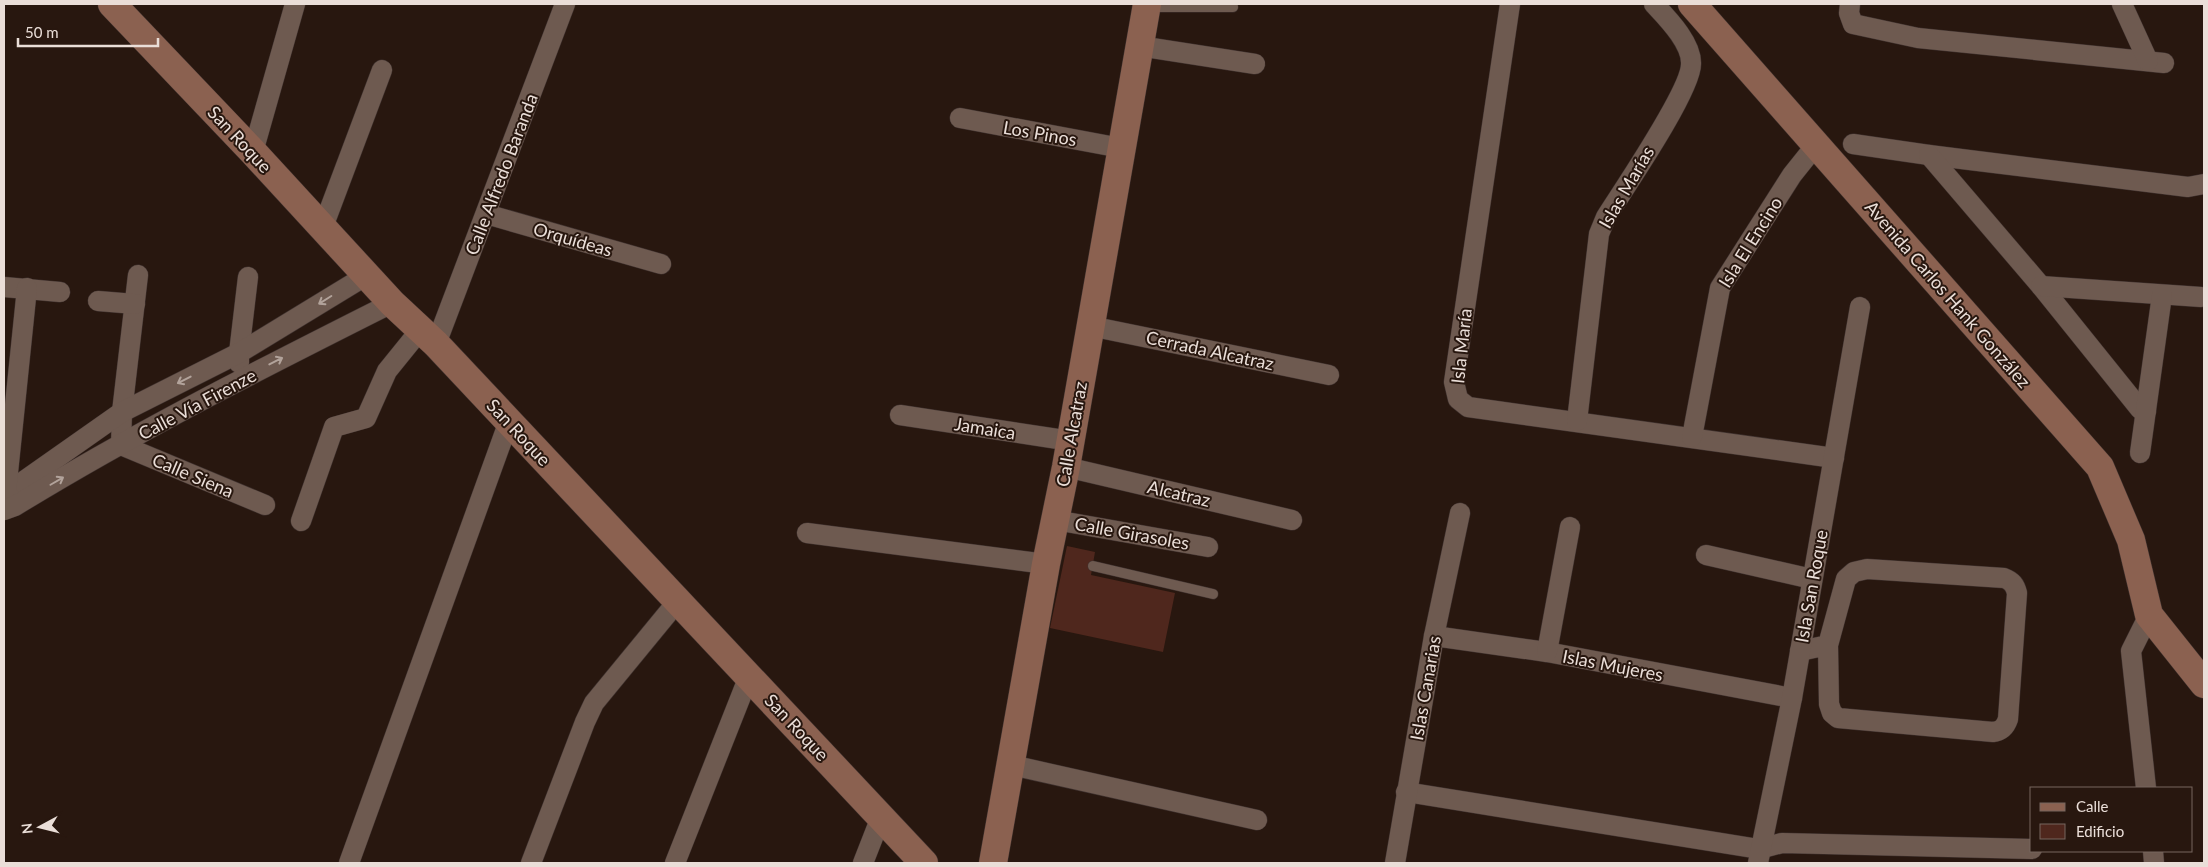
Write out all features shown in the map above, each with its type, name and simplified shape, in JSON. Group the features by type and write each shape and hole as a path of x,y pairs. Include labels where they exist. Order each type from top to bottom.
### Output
{"main road":[{"name":"San Roque","path":"112,4 253,152 392,303 429,336 924,863"},
{"name":"Avenida Carlos Hank González","path":"1692,4 2100,467 2132,540 2149,615"},
{"name":"Calle Alcatraz","path":"993,863 1051,563 1055,520 1071,440 1146,5"},
{"path":"2149,615 2204,684"}],"street":[{"path":"253,152 295,4"},
{"name":"Calle Alfredo Baranda","path":"429,336 486,214 566,4"},
{"name":"Isla María","path":"1510,4 1454,382 1458,399 1468,407 1577,420 1834,458"},
{"name":"Islas Marías","path":"1577,420 1599,234 1606,217 1681,94 1692,64 1687,48 1675,28 1654,4"},
{"path":"1850,4 1849,13 1854,24 1918,38 2156,62 2122,4"},
{"path":"1139,46 1255,64"},
{"path":"323,228 382,70"},
{"name":"Los Pinos","path":"960,118 1121,148"},
{"path":"1853,144 2188,187 2204,184"},
{"name":"Isla El Encino","path":"1692,437 1720,288 1792,175 1816,145"},
{"path":"1929,155 2041,286 2140,409 2146,411"},
{"name":"Orquídeas","path":"486,214 661,264"},
{"path":"121,445 122,412 138,275"},
{"name":"Calle Vía Firenze","path":"7,501 122,412 238,353 366,275"},
{"path":"240,380 238,353 248,277"},
{"path":"2041,286 2201,297"},
{"path":"4,287 60,292"},
{"path":"7,501 27,288"},
{"path":"2140,453 2162,295"},
{"path":"98,301 135,304"},
{"name":"Calle Vía Firenze","path":"7,501 121,445 240,380 392,303"},
{"name":"Isla San Roque","path":"1758,856 1792,698 1860,307"},
{"name":"Cerrada Alcatraz","path":"1090,326 1329,375"},
{"path":"301,521 334,427 366,418 387,371 429,336"},
{"name":"Jamaica","path":"900,415 1071,440"},
{"path":"349,863 509,421"},
{"name":"Calle Siena","path":"121,445 265,505"},
{"name":"Alcatraz","path":"1066,467 1292,520"},
{"name":"Islas Canarias","path":"1395,863 1434,636 1460,513"},
{"name":"Calle Girasoles","path":"1055,520 1208,547"},
{"path":"1547,652 1570,527"},
{"path":"807,533 1051,563"},
{"path":"1706,555 1812,579"},
{"path":"1867,569 2004,578 2010,580 2015,586 2008,720 2000,731 1992,732 1838,718 1832,713 1829,704 1828,645 1846,580 1854,572 1867,569"},
{"path":"531,863 594,703 677,602"},
{"path":"2146,787 2131,651 2149,615"},
{"name":"Islas Mujeres","path":"1434,636 1547,652 1792,698"},
{"path":"1800,651 1828,645"},
{"path":"675,863 749,676"},
{"path":"1011,765 1257,820"},
{"path":"1406,792 1758,856 1782,843 2030,849"},
{"path":"863,863 881,817"}],"lane":[{"path":"1146,5 1234,7"},
{"path":"1093,566 1213,594"}],"building":[{"path":"1067,546 1095,552 1091,575 1175,593 1163,652 1050,628"}]}
